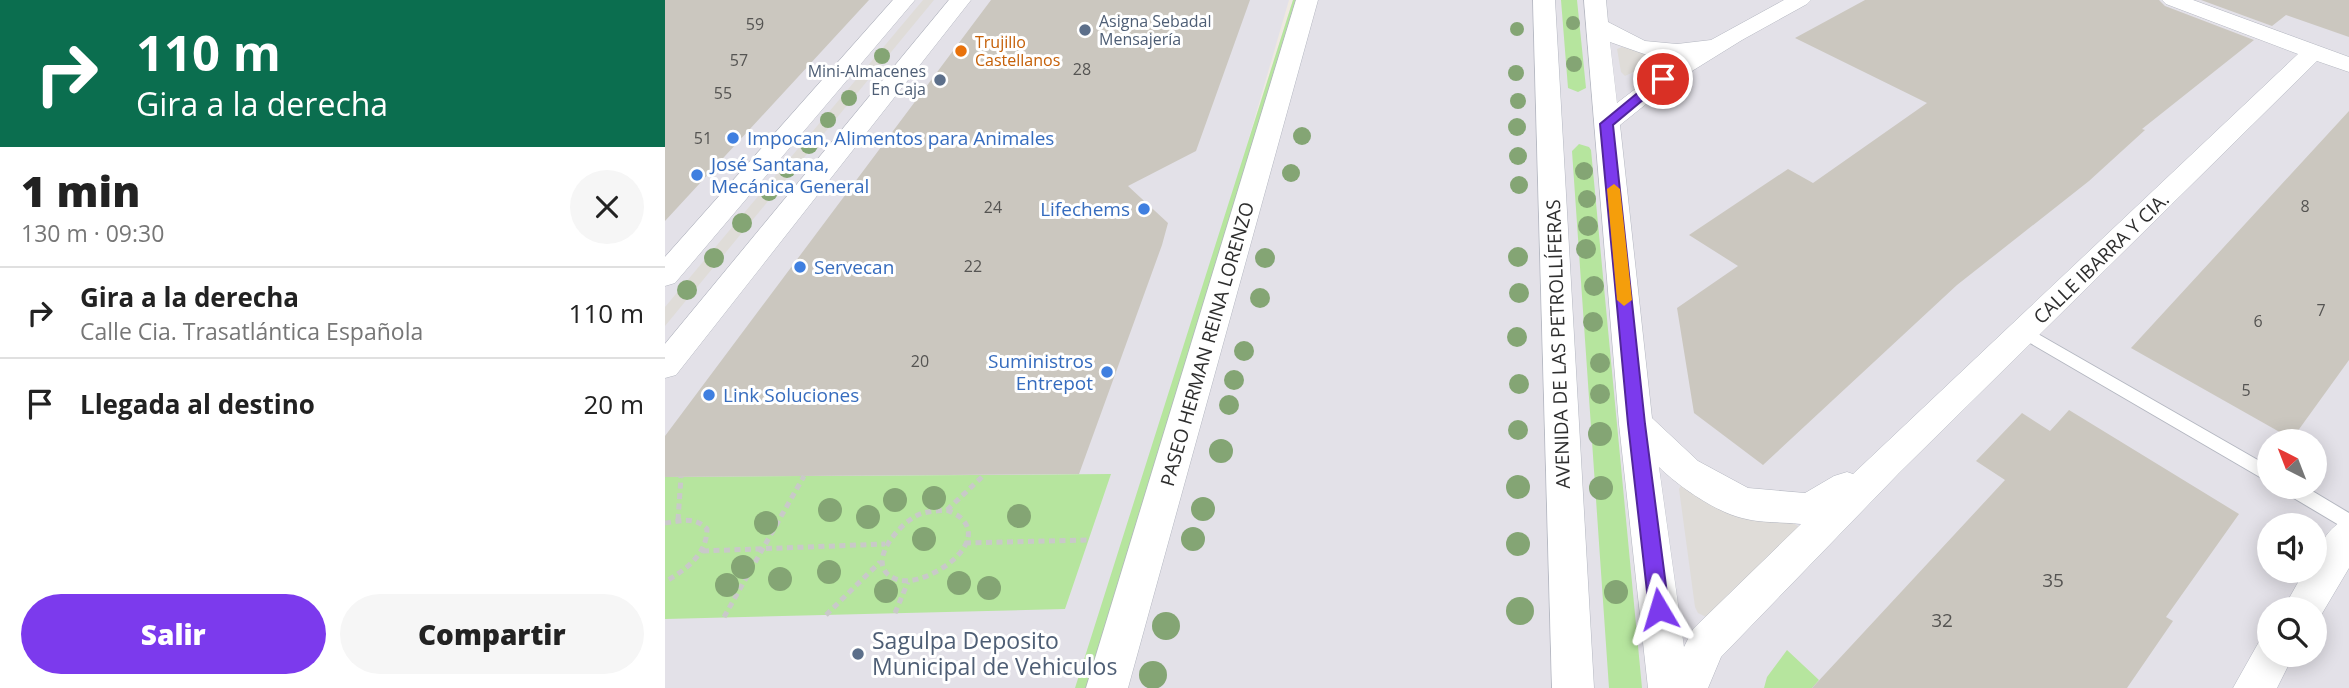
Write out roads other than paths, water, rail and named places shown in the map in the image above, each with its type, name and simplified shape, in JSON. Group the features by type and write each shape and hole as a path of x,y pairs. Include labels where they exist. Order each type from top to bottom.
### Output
{"street":[{"path":"665,276 904,0"},
{"path":"665,366 960,0"},
{"name":"PASEO HERMAN REINA LORENZO","path":"1107,688 1307,0"},
{"name":"AVENIDA DE LAS PETROLLÍFERAS","path":"1543,0 1573,688"},
{"path":"1607,124 1663,79 1800,0"},
{"path":"2173,0 2349,65"},
{"path":"1596,12 1616,37 1645,49 1683,52 1734,36"},
{"path":"1596,12 1636,424 1669,688"},
{"name":"CALLE IBARRA Y CIA.","path":"1688,688 1707,643 1887,463 2313,52"},
{"name":"CALLE IBARRA Y CIA.","path":"1636,424 1686,471 1743,503 1809,509 1887,463"},
{"path":"2310,597 2349,534"},
{"path":"2254,688 2266,667"}],"lane":[{"path":"2024,332 2257,468"},
{"path":"2309,499 2349,523"}],"place":[{"name":"Asigna Sebadal Mensajería","path":"1085,30"},
{"name":"Trujillo Castellanos","path":"961,51"},
{"name":"Mini-Almacenes En Caja","path":"940,80"},
{"name":"Impocan, Alimentos para Animales","path":"733,138"},
{"name":"José Santana, Mecánica General","path":"697,175"},
{"name":"Lifechems","path":"1144,209"},
{"name":"Servecan","path":"800,267"},
{"name":"Suministros Entrepot","path":"1107,372"},
{"name":"Link Soluciones","path":"709,395"},
{"name":"Sagulpa Deposito Municipal de Vehiculos","path":"858,654"}]}
